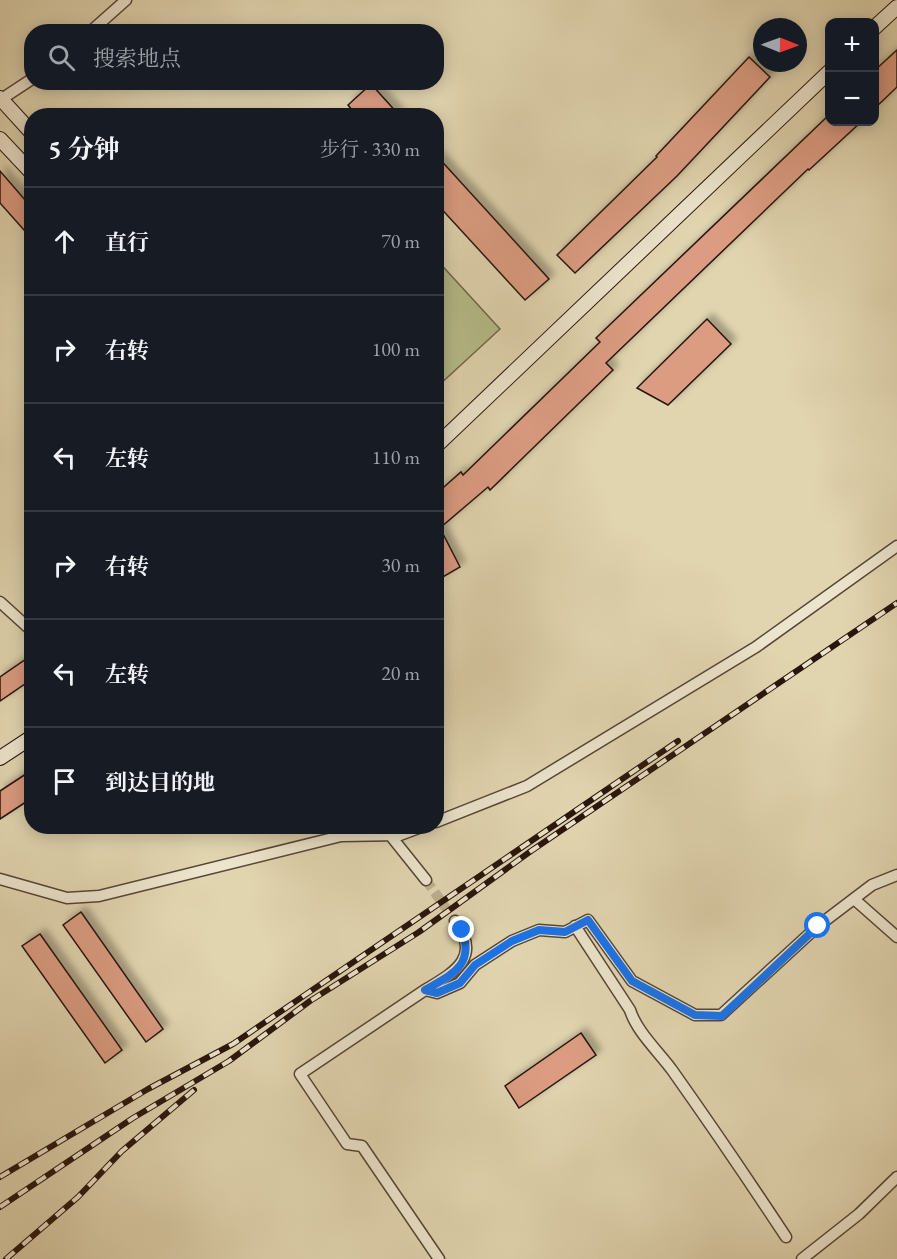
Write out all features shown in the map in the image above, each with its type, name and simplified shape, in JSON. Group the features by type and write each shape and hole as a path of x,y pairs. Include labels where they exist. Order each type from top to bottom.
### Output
{"main road":[{"path":"879,23 897,7"},
{"path":"444,438 829,72"},
{"path":"0,99 24,124"},
{"path":"0,139 24,164"},
{"path":"0,758 24,742"}],"street":[{"path":"99,24 126,0"},
{"path":"0,99 24,84"},
{"path":"444,819 537,780 756,647 897,546"},
{"path":"0,602 24,624"},
{"path":"0,879 67,898 99,896 341,836 403,834"},
{"path":"390,835 426,880"},
{"path":"425,990 437,993 460,983 475,965 512,941 539,930 565,932 588,920 632,981 695,1015 722,1016 818,926 872,885 897,875"},
{"path":"854,899 897,937"},
{"path":"439,1259 362,1146 347,1144 300,1074 456,971 466,951 462,930 455,921"},
{"path":"575,926 630,1010 633,1020 729,1150 786,1237"},
{"path":"802,1259 860,1214 897,1177"}],"green space":[{"path":"444,268 500,329 444,381"}],"building":[{"path":"897,50 897,87 879,104 879,72 879,66"},
{"path":"749,57 753,61 753,72 765,72 770,77 677,176 575,273 557,255 656,156"},
{"path":"364,90 376,90 393,108 350,108 348,105"},
{"path":"825,119 825,126 857,126 808,169 606,363 613,370 490,490 488,487 444,525 444,487 461,472 463,475 600,342 596,338"},
{"path":"444,164 549,279 525,300 444,212"},
{"path":"0,171 24,199 24,230 0,203"},
{"path":"707,319 731,344 668,405 637,388"},
{"path":"444,536 460,567 444,576"},
{"path":"24,660 24,684 0,701 0,677"},
{"path":"24,775 24,803 0,819 0,791"},
{"path":"81,912 163,1029 146,1042 63,925"},
{"path":"40,934 122,1050 105,1063 22,946"},
{"path":"581,1033 596,1055 519,1108 505,1086"}],"tunnel":[{"path":"426,880 455,921"}],"railway":[{"path":"0,1207 133,1118 229,1061 310,1001 419,932 531,851 897,603"},
{"path":"0,1177 148,1089 233,1044 678,741"},
{"path":"6,1259 78,1197 122,1151 194,1090"}],"route":[{"path":"462,930 466,951 462,962 456,971 425,990 437,993 460,983 475,965 512,941 539,930 565,932 588,920 632,981 695,1015 722,1016 818,926"}]}
